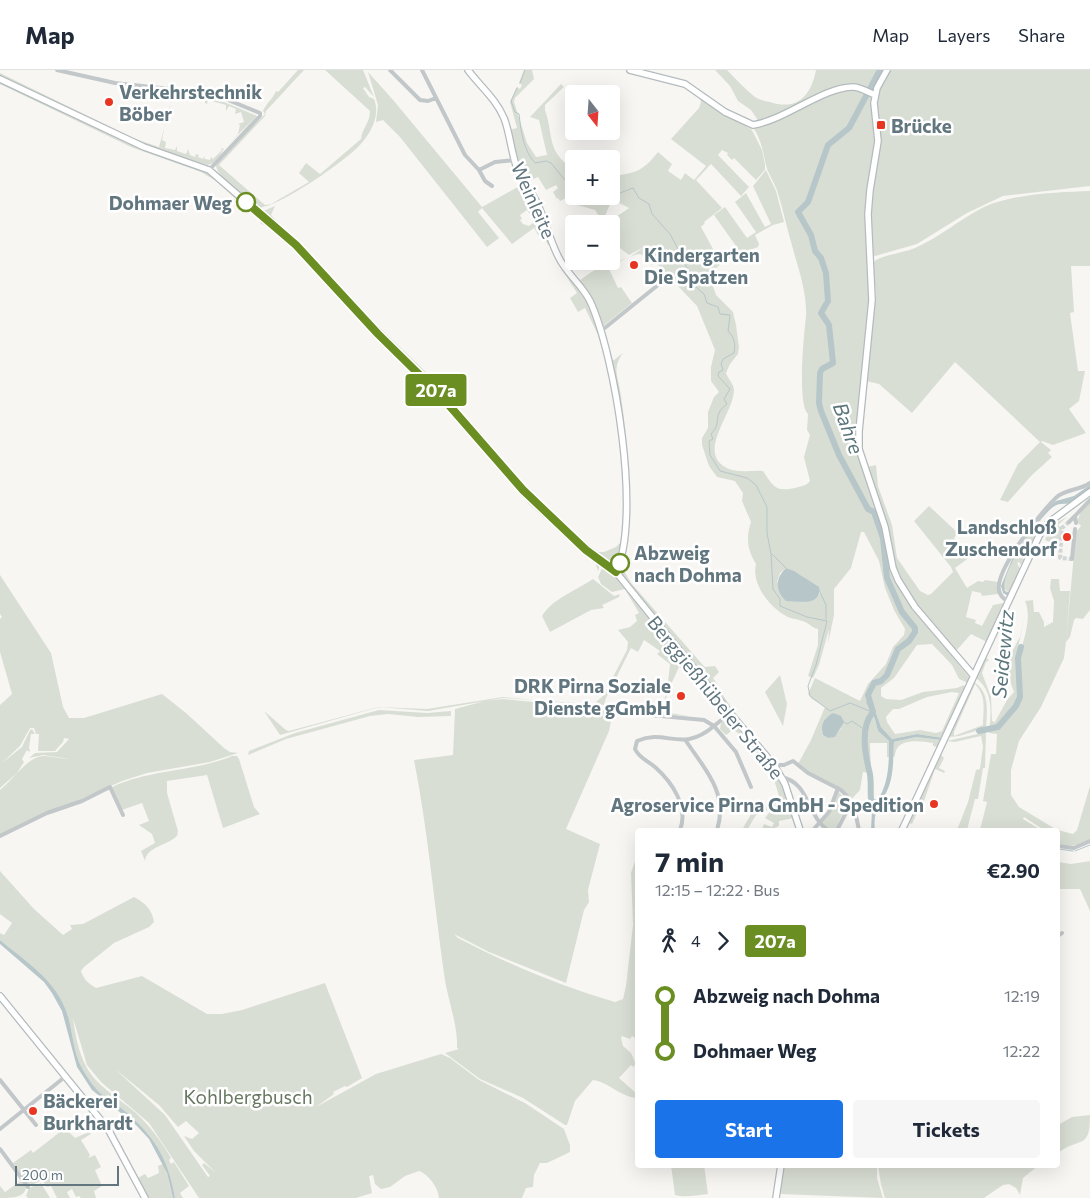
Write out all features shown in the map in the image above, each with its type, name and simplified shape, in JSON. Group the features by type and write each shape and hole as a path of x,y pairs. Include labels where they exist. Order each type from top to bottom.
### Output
{"main road":[{"name":"Weinleite","path":"468,70 499,108 507,127 518,171 539,207 558,257 584,290 601,331 616,394 626,482 624,543 616,572"},
{"path":"887,70 870,93 878,141 868,214 872,300 859,431 860,449 884,527 893,568 903,591 914,607 974,675"},
{"path":"633,71 685,84 725,112 753,125 783,116 815,99 838,90 853,87 870,93"},
{"path":"0,79 144,147 209,170"},
{"name":"Berggießhübeler Straße","path":"209,170 296,245 378,334 441,396 523,490 586,550 616,572 774,765 788,792 799,828"},
{"path":"903,828 1043,529 1090,492"},
{"path":"0,996 111,1133 146,1198"},
{"path":"776,1198 781,1168"}],"street":[{"path":"57,70 115,83 206,93 260,113 260,116 209,170"},
{"path":"390,70 420,100 428,101 436,98"},
{"path":"422,70 465,155 480,170 485,181 492,186"},
{"path":"480,170 498,161 515,160"},
{"path":"601,331 658,285"},
{"path":"1010,598 1000,593 999,585 1011,557 1026,534 1042,511 1055,499 1066,492 1081,488 1090,483"},
{"path":"1069,522 1090,500"},
{"path":"1075,516 1076,523"},
{"path":"1072,558 1075,529"},
{"path":"680,828 682,813 679,798 662,774 638,755 635,746 637,741 644,738 686,741 702,736 730,713"},
{"path":"650,715 704,720 714,726 736,752 751,787"},
{"path":"686,741 702,762 714,786 719,808 717,828"},
{"path":"774,765 793,761 808,774 838,788 848,796 849,804 838,828"},
{"path":"781,777 788,778 799,786 820,823 826,828"},
{"path":"0,836 47,813 82,801 110,787 123,815"},
{"path":"815,828 832,806 838,788"},
{"path":"856,816 859,828"},
{"path":"1060,846 1074,848 1090,841"},
{"path":"0,1130 66,1076"},
{"path":"0,1080 36,1125"},
{"path":"0,1149 28,1187"}],"green space":[{"path":"298,70 304,70 266,111 265,116 219,165 265,205 271,204 309,182 299,173 306,163 320,174 361,139 370,111 325,70 363,70 374,97 365,87 363,88 369,97 374,99 376,105 373,125 358,147 309,184 279,201 267,206 257,208 221,176 216,165 265,114 264,108 276,91 278,92"},
{"path":"524,70 532,70 534,79 515,98 514,102 527,143 536,157 547,155 539,120 530,117 561,84 564,87 545,105 552,143 565,163 565,198 560,201 553,192 558,188 556,185 546,190 538,177 527,182 518,166 509,130 517,128 510,102 517,87 520,89 522,85 519,83"},
{"path":"715,70 727,70 758,99 788,104 795,103 806,94 814,79 816,70 886,70 874,91 861,87 837,92 855,89 871,96 877,141 869,189 871,293 857,440 883,527 891,569 896,581 907,601 969,677 968,683 959,679 952,665 932,644 917,645 894,678 881,688 881,696 886,699 901,700 923,692 957,688 964,685 965,689 943,738 917,734 892,739 881,727 871,701 870,710 878,731 889,741 889,757 887,757 887,743 870,743 871,773 863,772 860,790 851,800 848,795 817,778 798,764 825,707 812,699 808,694 815,678 860,701 868,684 886,664 893,647 904,635 905,629 894,610 885,588 879,561 864,532 861,532 851,568 834,589 834,615 828,644 829,629 819,665 813,678 808,676 818,645 818,629 780,612 773,607 763,594 756,579 756,564 749,549 748,533 751,522 742,501 743,493 735,481 717,477 709,466 702,445 702,438 708,428 708,412 714,397 719,392 711,381 711,367 715,350 697,306 656,263 652,265 645,256 640,254 630,257 644,247 629,255 620,248 619,215 629,208 620,204 620,175 643,168 658,152 672,164 668,171 681,180 685,173 694,180 706,166 671,139 699,108 701,102 699,95 752,130 762,150 765,164 765,170 756,180 734,158 732,160 727,155 728,153 722,150 718,155 749,187 741,196 711,164 696,180 722,208 704,222 701,227 718,258 736,246 714,215 725,207 747,238 756,232 735,202 746,193 765,227 771,224 753,186 766,170 776,191 784,222 773,225 755,235 759,244 758,247 724,262 713,271 710,277 716,295 733,312 739,347 738,354 726,373 734,390 732,400 718,433 715,454 719,462 729,469 763,471 779,489 795,488 807,484 810,481 804,457 810,435 807,430 808,414 805,408 802,383 806,316 804,290 777,190 767,169 761,144 754,129 759,122 751,110 738,101 730,86","holes":["786,568 802,576 820,592 816,599 794,601 777,582 780,573","952,692 959,693 942,731 936,733 920,730 895,734 887,722 886,717 893,709 899,709 927,697","833,713 841,728 835,736 828,738 823,735 822,731"]},
{"path":"889,70 1090,70 1090,186 1003,196 967,213 917,244 875,256 872,255 870,202 878,153 876,102 881,83"},
{"path":"368,72 482,207 523,184 540,217 533,219 527,210 520,215 522,219 520,220 523,224 529,226 541,219 549,245 545,239 541,240 534,228 512,244 482,208 478,212 499,238 487,247 400,137 383,120 376,122 378,105"},
{"path":"0,73 133,138 170,151 159,147 164,127 162,140 166,142 165,148 175,150 177,146 177,151 186,154 188,149 190,155 195,157 196,154 203,159 204,156 205,159 210,160 211,157 213,159 222,150 221,148 224,149 220,154 224,151 213,163 208,165 153,149 0,76"},
{"path":"0,81 131,144 206,171 215,177 307,259 440,397 510,479 601,562 598,571 595,562 529,504 437,397 375,336 294,249 267,226 261,224 216,181 201,172 131,147 0,84"},
{"path":"182,94 224,102 257,116 227,146 252,120 238,134 240,125 238,124 244,122 241,112 235,114 236,109 229,106 226,111 226,105 208,100 207,104 205,100 197,98 196,101 194,97 183,96 183,99"},
{"path":"1090,191 1090,266 1071,266 1074,312 1070,313 1078,371 1085,371 1079,401 1069,409 1086,433 1053,445 1042,441 1051,450 1048,453 1052,457 1032,475 1008,502 1000,500 1018,464 1040,442 955,362 912,413 879,384 866,381 874,298 876,296 873,263 886,256 910,250 924,244 975,212 995,203 1036,194"},
{"path":"578,205 610,205 605,215 598,215 595,210"},
{"path":"275,206 271,215 376,324 432,378 525,486 574,534 598,552 604,552 616,547 622,541 623,527 622,547 618,551 621,555 616,566 613,566 587,548 524,488 443,393 379,331 297,244 261,212"},
{"path":"561,268 577,283 583,293 594,317 605,351 603,352 598,335 585,308 578,312 570,298 577,293"},
{"path":"595,270 609,270 618,288 621,287 632,303 602,327 580,280"},
{"path":"623,353 617,364 617,374 626,440 629,504 623,569 631,583 702,664 705,667 715,666 719,672 713,678 716,685 737,716 620,573 627,482 610,361"},
{"path":"621,444 625,500 623,527 624,488"},
{"path":"876,465 878,486 892,525 897,558 920,591 928,595 931,594 953,572 914,521 929,506 958,533 954,538 970,557 955,568 967,588 978,581 998,582 998,594 982,596 981,593 972,591 966,617 976,620 975,623 982,626 993,605 1004,603 987,642 971,634 956,651 910,597 895,567 867,467"},
{"path":"1090,501 1090,610 1083,619 1076,618 1074,620 1070,637 1066,642 1064,658 1041,707 1019,741 1011,770 1011,795 1019,807 1054,828 1041,828 1024,817 1023,819 1038,828 980,828 987,802 983,801 991,754 996,754 997,734 989,733 991,710 989,696 976,678 985,657 989,660 986,662 982,673 991,697 992,721 995,722 1007,700 1014,692 1007,673 1006,663 1021,636 1017,653 1020,654 1028,621 1025,601 1033,600 1034,612 1039,612 1044,622 1044,627 1053,622 1054,601 1050,588 1051,579 1059,579 1060,591 1070,591 1066,640 1076,532 1081,526 1077,522 1081,511"},
{"path":"1067,517 1058,525 1060,527 1063,525 1059,546 1045,540 1050,526"},
{"path":"1040,520 1044,525 1024,564 1017,563 1021,570 1010,593 1004,589 1004,581 1011,562"},
{"path":"603,566 609,569 625,589 612,592 601,584 598,577"},
{"path":"0,575 51,653 63,707 69,718 84,718 162,694 224,748 230,752 238,753 210,762 147,773 122,781 0,835 0,790 31,760 37,757 46,756 70,759 43,755 29,758 35,753 57,752 69,739 64,738 55,751 38,751 39,734 36,734 34,728 30,728 20,746 2,763 22,747 32,729 35,734 31,734 30,750 26,759 29,752 27,750 22,759 24,762 17,773 0,788 0,705 12,694 0,652 0,619 2,617 0,614"},
{"path":"593,579 614,596 620,594 619,597 602,605 604,608 591,610 550,632 542,616 546,610 558,600"},
{"path":"626,591 629,592 722,709 703,688 701,691 687,671 679,667 668,691 663,712 689,716 660,714 667,691 670,664 657,654 660,651 644,640 638,652 631,648 604,705 575,703 595,703 603,696 627,650 628,642 618,630 630,627 637,621 635,615 639,613"},
{"path":"780,675 787,704 783,726 765,692"},
{"path":"974,682 983,691 985,696 987,709 986,728 959,736 949,737","holes":["975,684 984,703 983,725 954,736"]},
{"path":"503,697 539,701 503,698 428,711 380,707 427,709"},
{"path":"503,699 618,710 616,713 606,714 611,721 609,731 566,829 600,844 588,890 589,902 584,910 566,983 489,952 454,934 458,938 496,957 554,982 615,1002 623,999 633,925 631,873 635,861 635,1038 632,1036 630,1039 622,1036 621,1038 623,1046 631,1053 635,1065 633,1067 631,1065 619,1078 635,1092 635,1098 593,1080 575,1101 567,1125 523,1098 480,1079 445,1053 459,1049 457,1048 456,1029 445,983 427,840 414,760 453,755 455,709 485,701"},
{"path":"379,707 280,735 264,711 289,731"},
{"path":"379,710 427,713 451,711 451,716 418,717 388,714 370,716 286,739 248,755 249,751 295,733"},
{"path":"728,718 733,720 733,724 736,723 773,767 780,778 794,818 779,821 779,826 775,828 762,828 764,824 772,827 774,823 765,818 769,813 768,810 756,815 748,828 743,828 751,814 779,796 771,770 738,733 733,730 726,735 720,729 721,723"},
{"path":"986,732 985,768 983,768 978,799 975,799 968,828 958,828 968,802 976,770 980,769 983,746 981,736 955,742 947,741"},
{"path":"916,737 942,740 937,747 933,746 933,743 928,742 904,743 896,750 893,757 894,742"},
{"path":"941,755 944,758 939,768 945,771 944,773 935,769 920,813 916,815 912,824 909,823"},
{"path":"237,756 239,759 254,807 260,814 223,828 207,775 167,781 167,793 178,831 177,836 149,852 145,861 141,851 155,843 152,834 139,825 149,821 142,803 122,810 112,787 141,777 203,765"},
{"path":"1090,786 1090,840 1074,845 1060,844 1060,831 1073,834 1077,830"},
{"path":"838,791 846,800 846,806 836,828 828,828 821,823 827,815"},
{"path":"1090,861 1090,911 1080,889 1060,889 1060,862 1071,864"},
{"name":"Kohlbergbusch","path":"0,871 34,909 63,935 72,929 70,925 83,924 134,897 152,913 154,922 149,927 114,943 84,967 81,971 83,977 96,988 142,976 207,1014 222,1014 242,1010 325,983 362,1078 347,1087 345,1086 333,1092 334,1094 316,1107 376,1074 441,1054 450,1058 479,1080 525,1103 564,1129 570,1145 570,1152 547,1163 540,1163 534,1175 533,1187 526,1188 522,1198 439,1198 432,1182 419,1171 405,1176 390,1187 381,1189 375,1184 373,1175 369,1176 372,1193 356,1198 199,1198 149,1123 101,1082 87,1065 73,1018 79,1048 90,1073 102,1086 146,1123 171,1158 169,1160 171,1164 174,1162 189,1186 180,1193 183,1198 175,1198 168,1170 150,1136 120,1107 99,1092 83,1069 76,1053 71,1027 60,997 37,970 0,940 0,933 4,935 12,923 0,914","holes":["115,1069 159,1105 178,1127 186,1121 199,1133 192,1139 184,1136 194,1151 215,1172 204,1163 202,1165 210,1176 208,1177 165,1115"]},
{"path":"1090,1115 1088,1134 1082,1141 1060,1152 1060,1124 1072,1117"},
{"path":"65,1128 75,1138 89,1132 91,1134 81,1140 90,1155 88,1158 95,1155 101,1167 95,1170 102,1186 94,1191 96,1198 76,1197 72,1189 67,1192 70,1198 57,1198 51,1186 47,1187 42,1180 32,1185 28,1184 13,1163 31,1150 33,1153"},
{"path":"163,1164 173,1198 148,1198 138,1178 145,1174 148,1178 159,1173 158,1166"},
{"path":"671,1168 704,1168 708,1194 675,1195"},
{"path":"784,1168 877,1168 877,1178 883,1198 780,1194"},
{"path":"878,1168 1035,1168 1023,1178 1020,1195 1016,1188 1009,1184 1003,1185 984,1198 885,1198"},
{"path":"22,1180 26,1188 23,1194 0,1198 0,1186 5,1192"},
{"path":"41,1183 50,1198 28,1198 26,1196 29,1188"}],"shaded area":[{"path":"1090,485 1090,489 1071,503 1055,505 1039,522 1013,559 1004,583 1005,591 1010,593 1008,596 1003,593 1001,586 1013,557 1045,510 1056,501 1074,496"},
{"path":"786,568 819,587 817,598 808,602 786,601 778,589 778,580"},
{"path":"871,700 881,727 892,739 917,734 943,738 942,740 916,737 894,742 891,781 877,811 875,828 871,828 874,804 869,798 869,792 871,792 871,798 878,800 882,793 888,765 889,741 878,731 875,719 866,702"},
{"path":"833,713 841,716 844,722 835,737 828,738 823,735 822,725 827,717"},
{"path":"0,940 37,970 60,997 71,1027 76,1053 83,1069 99,1092 120,1107 150,1136 157,1146 168,1170 175,1198 173,1198 167,1173 149,1139 136,1125 92,1090 77,1067 62,1011 52,993 44,982 0,944"}],"waterway":[{"path":"520,83 525,70"},
{"name":"Bahre","path":"871,799 865,732 866,725 873,712 868,695 874,683 881,681 887,675 898,649 909,641 915,632 915,628 902,612 887,578 883,538 874,512 868,509 839,455 821,411 819,403 820,373 822,369 833,363 829,325 821,313 828,301 826,273 821,258 815,251 811,235 798,212 808,202 828,145 849,128 880,70"},
{"path":"517,88 511,101 515,112 519,114 523,140 531,158 535,163 546,161 551,163 565,180"},
{"path":"620,193 633,188 639,198 649,204 652,214 670,234 678,249 681,249 685,265 692,274 697,288 704,294 707,303 718,307 720,314 730,315 728,331 734,341 734,353 723,359 721,364 723,370 719,372 718,376 730,389 724,399 727,404 719,412 716,426 711,434 713,439 709,441 710,455 720,471 747,478 756,485 767,507 767,533 771,554 773,589 780,599 780,606 807,617 827,621 816,665 808,686 810,696 830,711 850,703 872,712"},
{"path":"772,554 787,569"},
{"path":"819,590 826,605 826,619"},
{"name":"Seidewitz","path":"979,731 998,727 1016,706 1020,697 1018,658 1021,647"},
{"path":"844,722 847,724 852,721 865,730"},
{"path":"1075,851 1090,845"},
{"path":"1060,849 1073,851"}],"tunnel":[{"path":"1069,522 1062,528 1060,558 1072,559"}],"bus line":[{"name":"207a","path":"246,202 296,245 378,334 441,396 523,490 586,550 616,572 620,563"}],"place":[{"name":"Verkehrstechnik Böber","path":"109,102"},
{"name":"Brücke","path":"881,125"},
{"name":"Dohmaer Weg","path":"246,202"},
{"name":"Kindergarten Die Spatzen","path":"634,265"},
{"name":"Landschloß Zuschendorf","path":"1067,537"},
{"name":"Abzweig nach Dohma","path":"620,563"},
{"name":"DRK Pirna Soziale Dienste gGmbH","path":"681,696"},
{"name":"Agroservice Pirna GmbH - Spedition","path":"934,804"},
{"name":"Bäckerei Burkhardt","path":"33,1111"}]}
